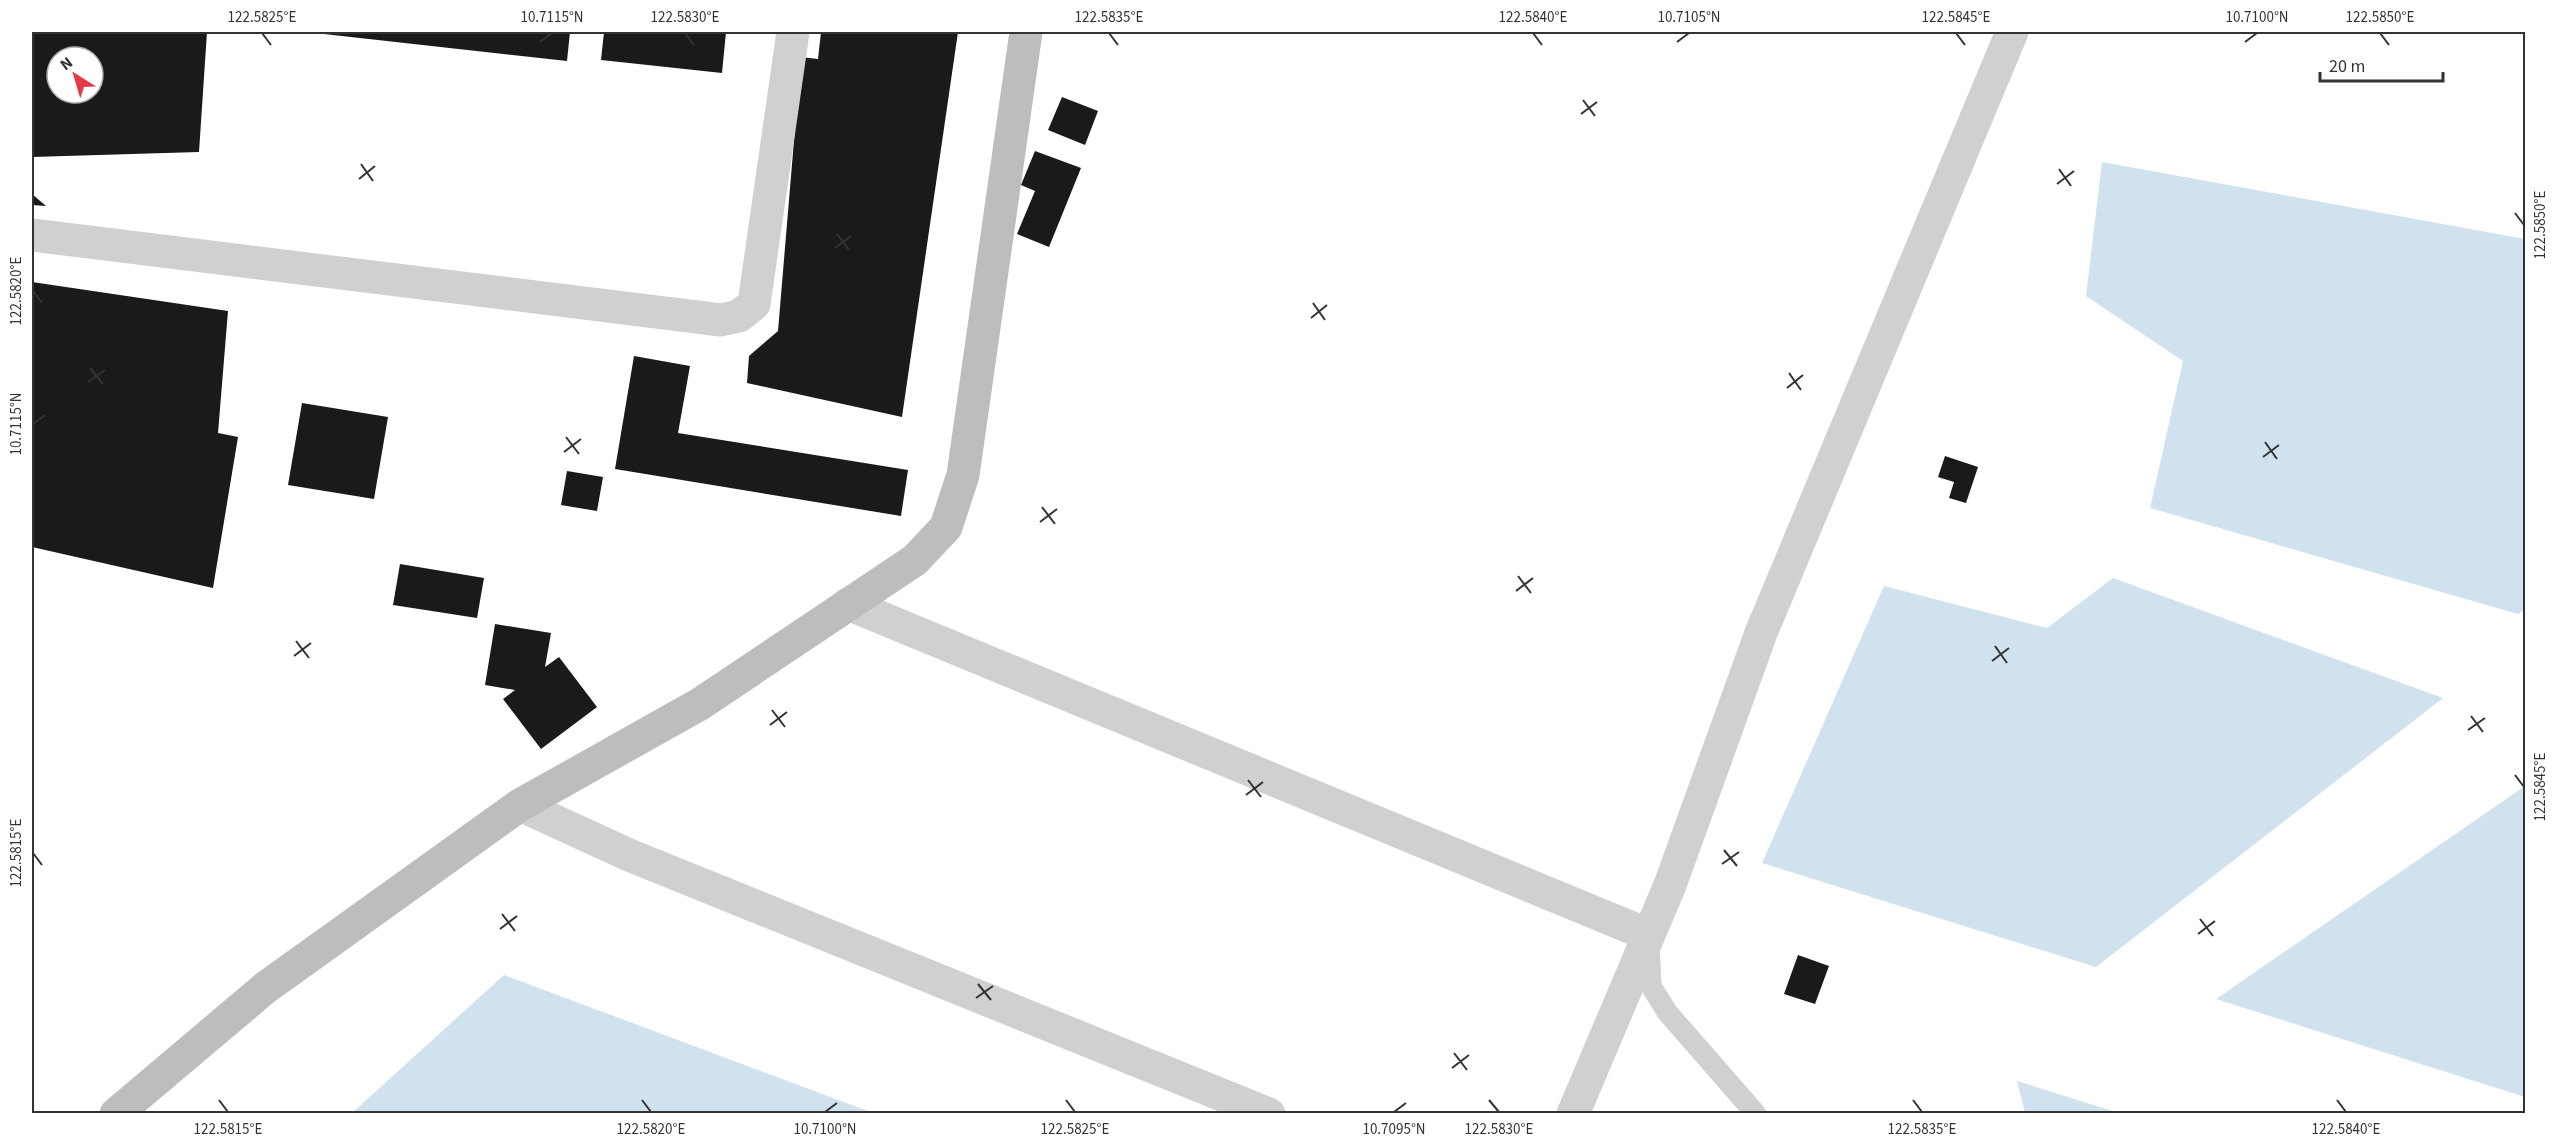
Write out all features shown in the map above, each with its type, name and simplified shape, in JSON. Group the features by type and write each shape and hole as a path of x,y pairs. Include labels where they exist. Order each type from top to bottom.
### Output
{"street":[{"path":"32,235 721,320 739,316 754,304 793,32"},
{"path":"116,1113 265,988 520,805 700,704 915,560 946,527 963,475 1026,32"},
{"path":"1573,1113 1670,885 1761,633 2012,32"},
{"path":"848,604 1649,935"},
{"path":"520,805 629,855 1269,1113"}],"lane":[{"path":"1649,935 1651,986 1667,1012 1756,1113"}],"water":[{"path":"2102,162 2525,239 2525,609 2518,614 2150,508 2183,361 2086,296"},
{"path":"2113,578 2443,698 2096,967 1762,863 1884,586 2047,628"},
{"path":"2525,786 2525,1097 2216,999"},
{"path":"504,975 873,1113 352,1113"},
{"path":"2017,1081 2119,1113 2025,1113"}],"building":[{"path":"32,32 207,32 199,152 32,157"},
{"path":"306,32 570,32 567,61"},
{"path":"604,32 726,32 722,73 601,60"},
{"path":"821,32 958,32 902,417 747,383 749,356 778,331 801,57 818,59"},
{"path":"1062,97 1098,111 1085,145 1048,130"},
{"path":"1035,151 1081,168 1049,247 1017,234 1035,191 1021,185"},
{"path":"32,194 46,206 32,205"},
{"path":"32,282 228,311 218,433 238,437 213,588 32,547"},
{"path":"634,356 690,366 678,433 908,470 901,516 615,469"},
{"path":"302,403 388,417 374,499 288,485"},
{"path":"1945,456 1978,467 1966,503 1949,498 1954,482 1938,477"},
{"path":"567,471 603,477 597,511 561,505"},
{"path":"400,564 484,578 477,618 393,605"},
{"path":"495,624 551,633 545,667 559,657 597,707 541,749 503,699 515,690 485,685"},
{"path":"1798,955 1829,966 1815,1004 1784,994"}]}
